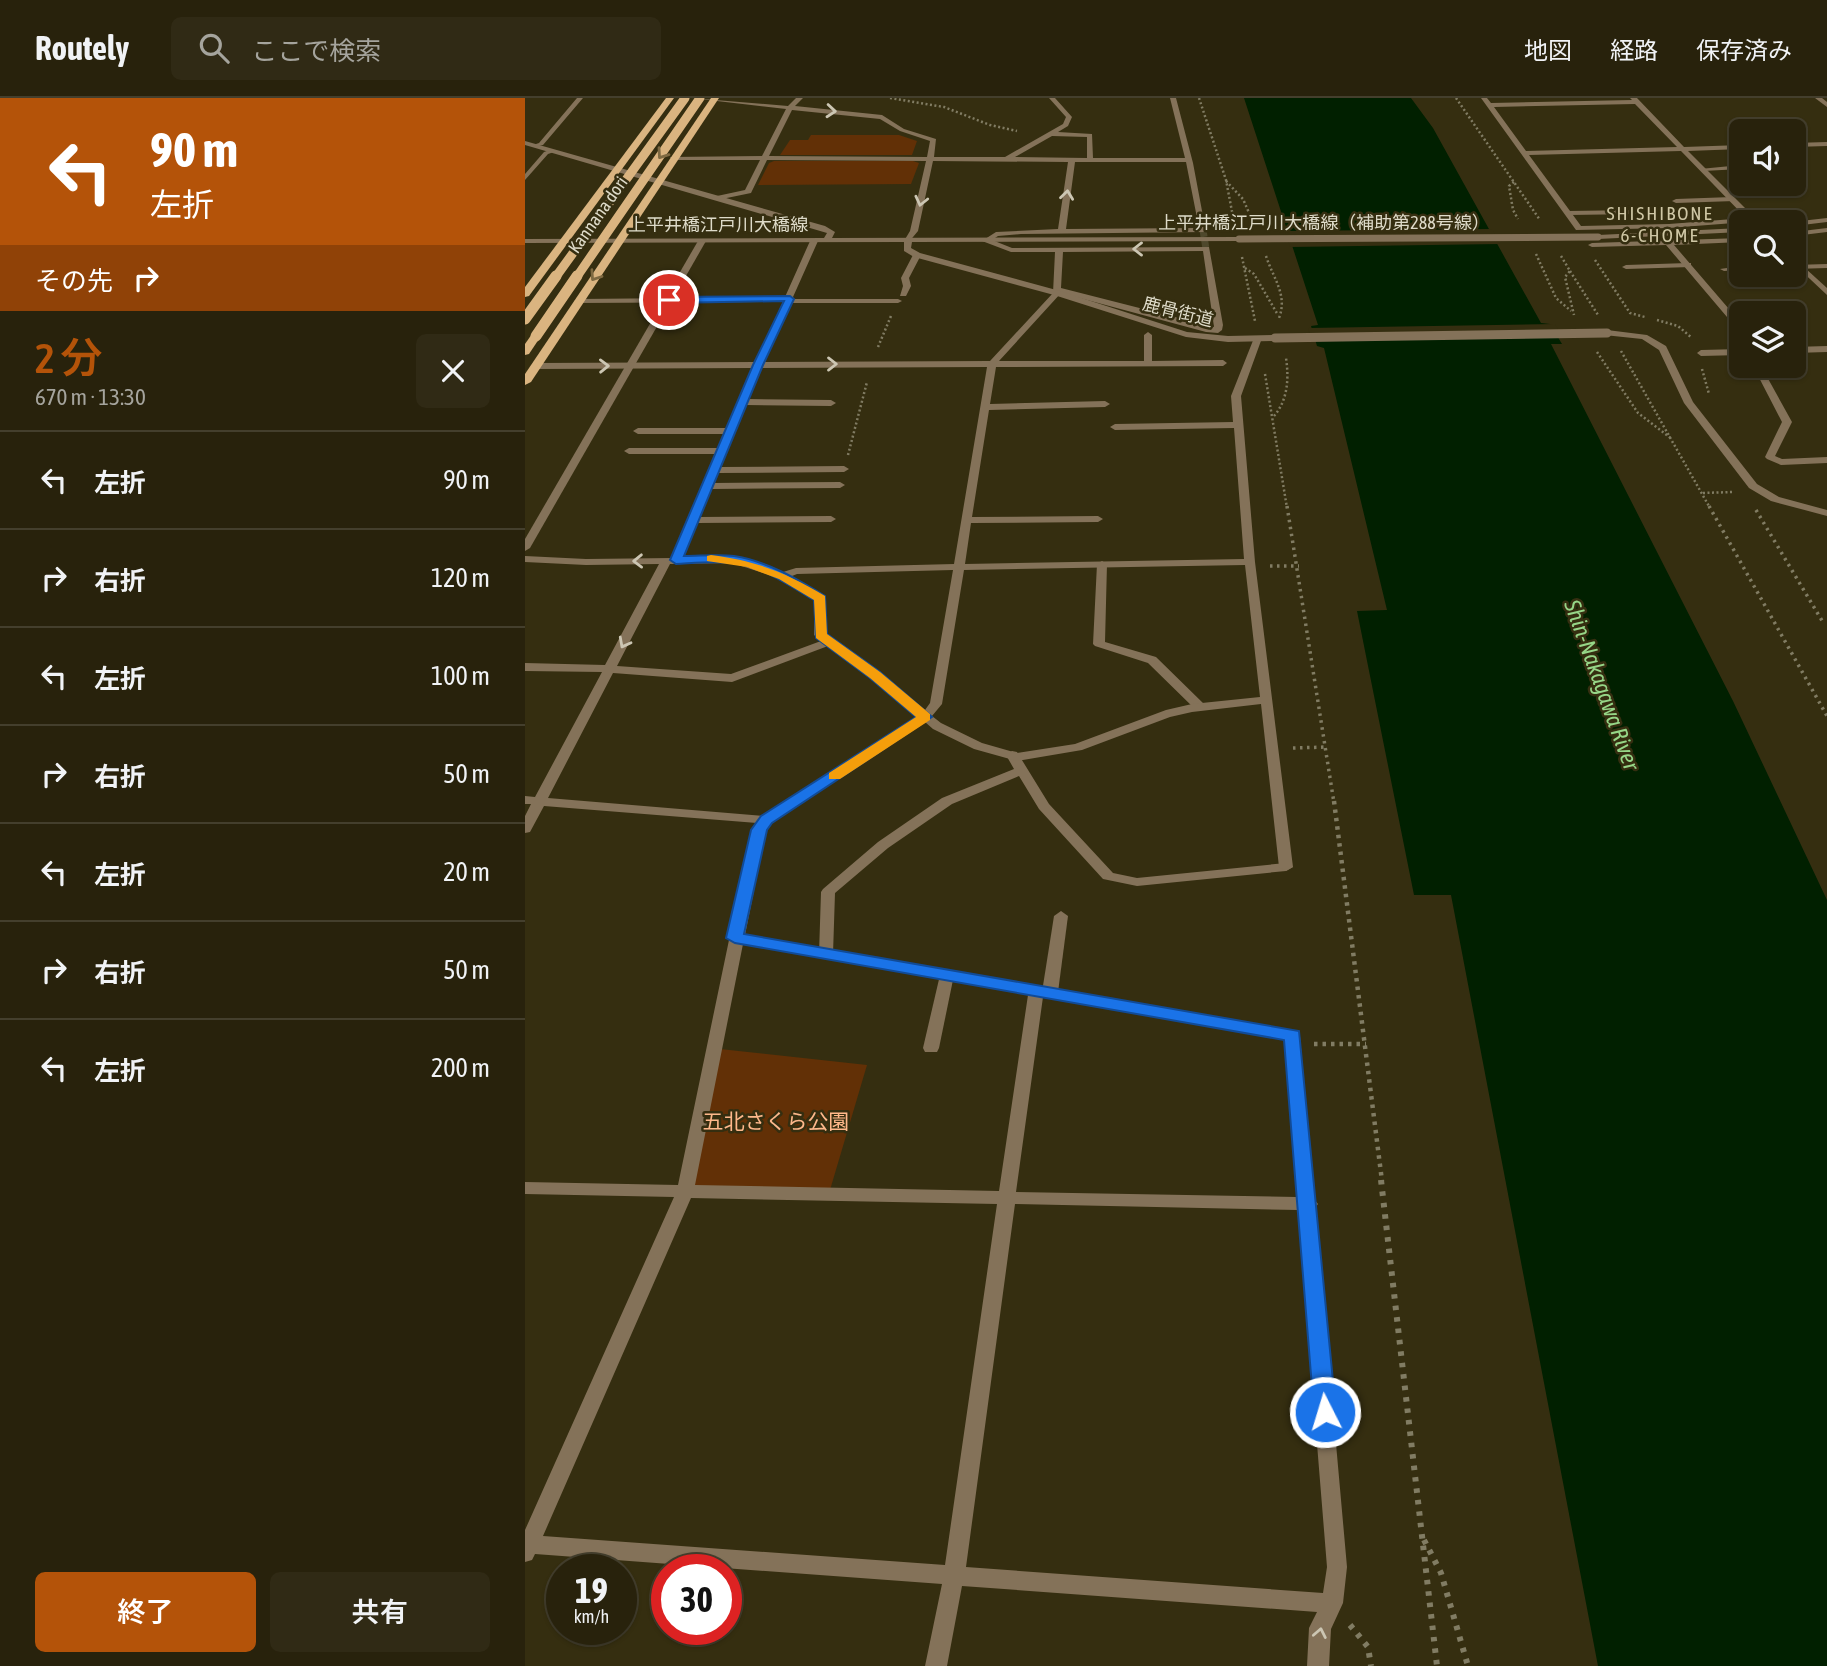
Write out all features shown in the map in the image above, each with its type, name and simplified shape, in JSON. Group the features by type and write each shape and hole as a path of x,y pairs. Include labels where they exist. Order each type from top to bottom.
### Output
{"main road":[{"path":"525,295 670,98"},
{"name":"Kannana dori","path":"525,319 685,98"},
{"name":"Kannana dori","path":"525,352 700,98"},
{"path":"525,382 672,158 715,99"}],"street":[{"path":"535,146 541,144 580,98"},
{"path":"578,300 900,297 908,286 905,278 917,255 907,249 908,241 914,231 934,140 902,131 882,117 694,98"},
{"path":"720,198 748,191 790,107 800,98"},
{"path":"1006,159 1066,125 1069,117 1052,98"},
{"path":"986,241 996,234 1203,230 1173,98"},
{"path":"1484,98 1527,153 1579,228 1669,226 1729,221"},
{"path":"1818,98 1827,105"},
{"path":"1490,106 1635,100 1743,210"},
{"path":"1049,135 1090,135 1090,159"},
{"path":"525,143 656,183 720,198 829,230 826,241 908,241"},
{"path":"1806,145 1827,144"},
{"path":"1527,153 1729,147"},
{"path":"525,178 546,153 552,151"},
{"path":"672,158 1189,160"},
{"path":"1062,231 1072,159"},
{"path":"1703,169 1729,168"},
{"path":"1676,201 1732,199"},
{"path":"1569,213 1635,212"},
{"path":"1806,223 1827,220"},
{"path":"1806,233 1827,230"},
{"name":"上平井橋江戸川大橋線（補助第288号線）","path":"908,241 1598,237 1729,231"},
{"name":"上平井橋江戸川大橋線","path":"525,241 826,241"},
{"path":"525,548 702,241"},
{"path":"525,829 533,801 611,669 693,520 814,241"},
{"path":"986,241 1011,250 1206,248 1218,330 1190,326 1057,291"},
{"path":"1593,245 1729,241"},
{"path":"1670,244 1729,314"},
{"path":"1059,250 1057,291 992,364 936,704 925,717 767,820 759,830 685,1191 527,1547 1332,1603"},
{"name":"鹿骨街道","path":"917,255 1057,291 1186,334 1208,338 1607,333 1644,337 1663,348 1689,403 1758,491 1775,499 1827,513"},
{"path":"1626,267 1688,265"},
{"path":"1806,265 1827,266"},
{"path":"1724,269 1729,269"},
{"path":"1806,273 1827,293"},
{"path":"1148,335 1148,363"},
{"path":"1012,755 1044,806 1108,876 1130,881 1167,880 1286,867 1251,564 1236,396 1258,338"},
{"path":"1806,350 1827,349"},
{"path":"1700,353 1729,352"},
{"path":"536,366 1223,363"},
{"path":"1763,378 1787,422 1770,457 1781,462 1827,460"},
{"path":"742,402 831,402"},
{"path":"984,407 1105,404"},
{"path":"1115,427 1239,425"},
{"path":"638,430 730,430"},
{"path":"629,451 722,451"},
{"path":"713,470 844,469"},
{"path":"707,486 840,485"},
{"path":"693,520 831,519"},
{"path":"966,520 1098,519"},
{"path":"525,559 586,562 733,560 783,576 820,598 820,635 925,717 978,746 1012,755 1079,747 1166,714 1200,707 1267,700"},
{"path":"1102,564 1099,644 1152,660 1200,707"},
{"path":"783,576 807,571 959,567 1251,564"},
{"path":"525,667 611,669 732,678 829,642"},
{"path":"825,954 828,892 883,845 947,800 1022,770"},
{"path":"533,801 767,820"},
{"path":"936,1666 954,1576 1006,1199 1043,991 1061,916"},
{"path":"735,938 1292,1036 1309,1204 1337,1567 1332,1603 1319,1628 1318,1666"},
{"path":"931,1048 947,975"},
{"path":"525,1188 1309,1204"}],"path":[{"path":"890,98 944,107 990,125 1049,135"},
{"path":"1199,98 1226,180 1258,338"},
{"path":"1456,98 1545,228"},
{"path":"1226,180 1235,187 1250,209 1253,223 1259,230"},
{"path":"1265,254 1268,267 1276,275 1283,309 1278,315"},
{"path":"1244,268 1254,274 1278,315 1281,329"},
{"path":"1570,271 1601,319"},
{"path":"844,469 871,364 900,297"},
{"path":"1616,342 1827,716"},
{"path":"1286,356 1289,370 1283,409 1274,416 1327,747 1366,1044 1437,1666"},
{"path":"1758,491 1749,499 1824,624"},
{"path":"1703,493 1740,492"},
{"path":"1251,564 1299,566"},
{"path":"1291,748 1327,747"},
{"path":"1293,1044 1366,1044"},
{"path":"1422,1536 1441,1573 1468,1666"},
{"path":"1332,1603 1368,1647 1371,1666"}],"green space":[{"path":"811,135 899,135 917,141 912,155 780,155 790,140 808,140"},
{"path":"769,163 919,163 911,184 758,185"},
{"name":"五北さくら公園","path":"720,1049 867,1065 830,1190 691,1187"}],"water":[{"name":"Shin-Nakagawa River","path":"1244,98 1411,98 1433,128 1541,323 1550,324 1562,344 1551,344 1733,701 1827,900 1827,1666 1598,1666 1451,895 1414,895 1357,611 1387,610 1324,348 1317,346 1311,326 1318,325"}],"pier":[{"path":"1492,229 1500,244 1290,247 1285,231"},
{"path":"1555,324 1562,337 1312,341 1308,328"}],"tunnel":[{"path":"1203,230 1206,249"}],"slow traffic":[{"path":"711,559 750,564 783,576 820,598 820,635 875,675 925,717 834,776"}],"district":[{"name":"SHISHIBONE 6-CHOME","path":"1660,224"}],"route":[{"path":"669,300 790,299 758,365 676,560 733,560 750,564 783,576 820,598 820,635 875,675 925,717 767,820 759,830 735,938 1292,1036 1309,1204 1325,1412"}]}
